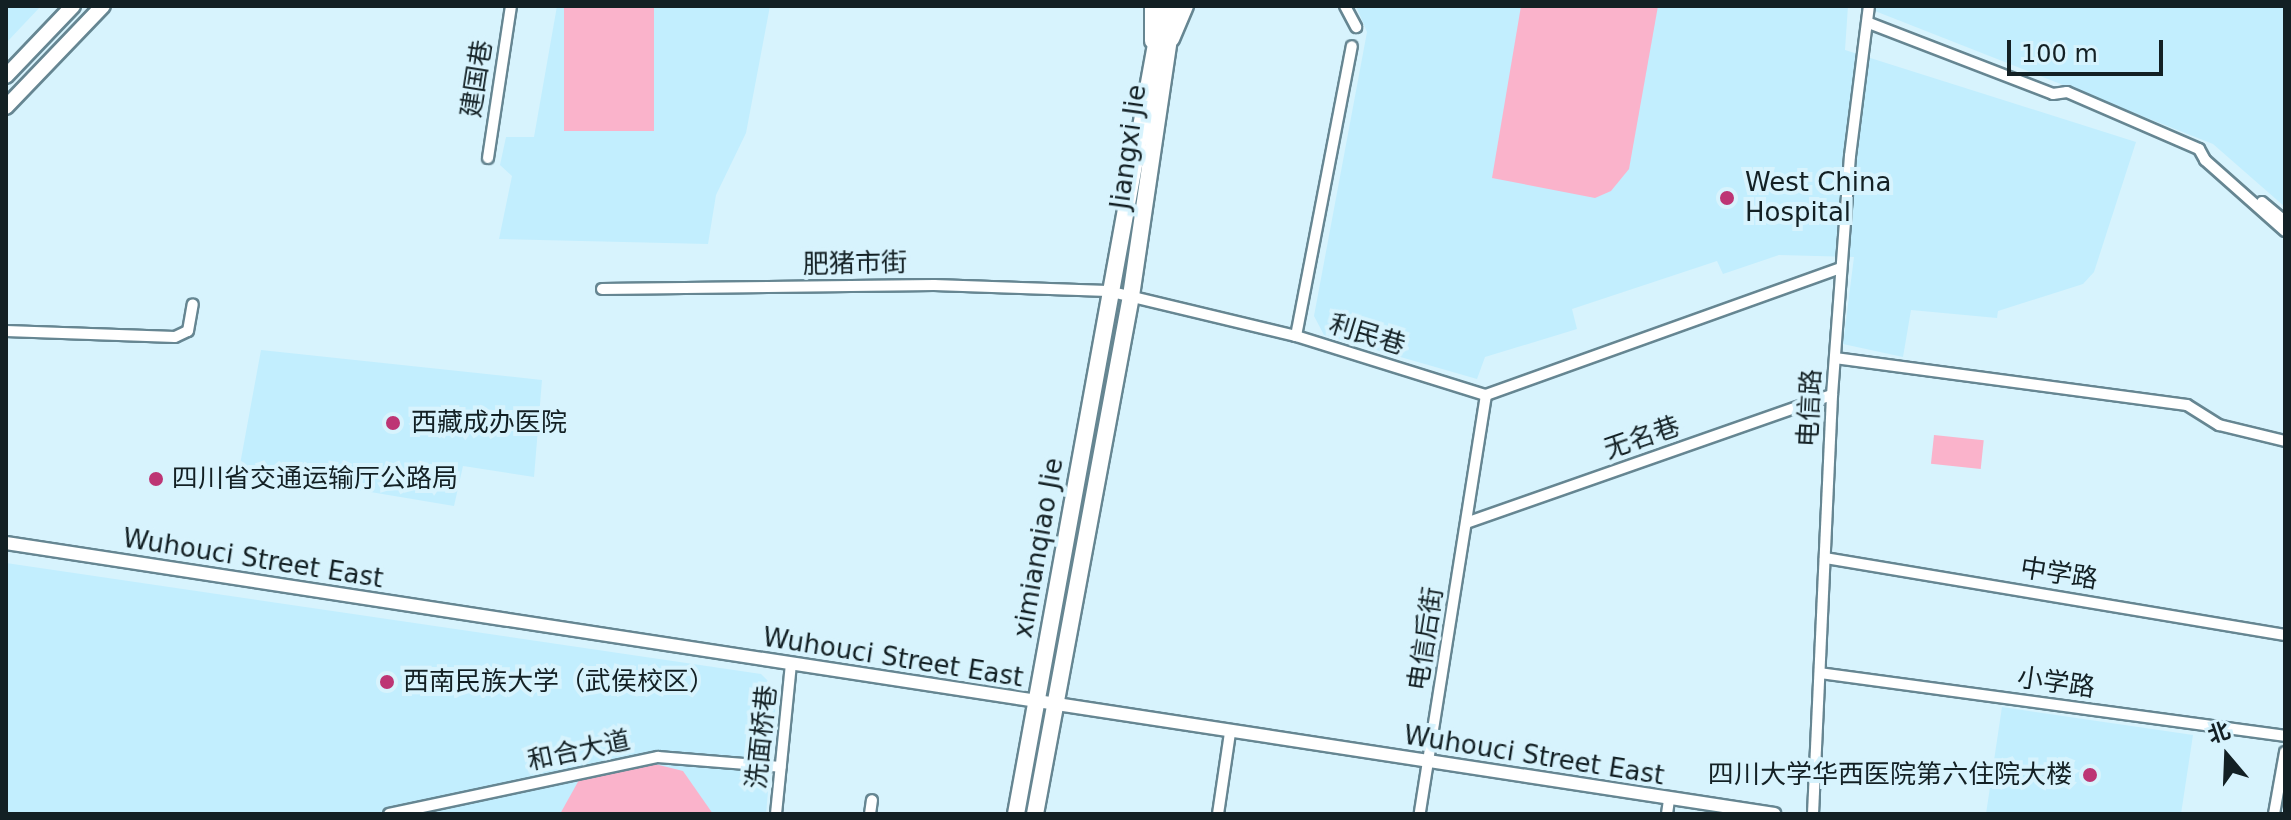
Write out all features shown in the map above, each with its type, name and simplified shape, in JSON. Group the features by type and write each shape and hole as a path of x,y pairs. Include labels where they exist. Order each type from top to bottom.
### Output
{"main road":[{"path":"6,76 73,6"},
{"path":"6,107 103,6"},
{"path":"1152,6 1160,51"},
{"name":"Jiangxi Jie","path":"1131,296 1163,6"},
{"name":"Jiangxi Jie","path":"1108,291 1160,51 1174,6"},
{"path":"1160,51 1186,6"},
{"name":"ximianqiao Jie","path":"1035,814 1044,704 1108,291"},
{"name":"ximianqiao Jie","path":"1016,814 1044,704 1131,296"}],"street":[{"name":"建国巷","path":"488,158 511,6"},
{"path":"1345,6 1356,27"},
{"name":"电信路","path":"1813,814 1832,395 1850,156 1869,6"},
{"path":"1869,23 2053,94 2067,92 2199,149 2285,221"},
{"path":"1296,336 1352,46"},
{"path":"2199,149 2205,160 2285,231"},
{"path":"1466,523 1486,395 1841,268"},
{"name":"肥猪市街","path":"602,289 934,285 1108,291"},
{"name":"利民巷","path":"1108,291 1296,336 1486,395"},
{"path":"6,331 175,337 188,331 193,304"},
{"path":"1835,358 2187,405 2219,425 2285,441"},
{"name":"无名巷","path":"1466,523 1832,395"},
{"name":"电信后街","path":"1420,814 1466,523"},
{"name":"Wuhouci Street East","path":"6,543 1774,814"},
{"name":"中学路","path":"1825,558 2285,635"},
{"name":"洗面桥巷","path":"776,814 791,664"},
{"name":"小学路","path":"1820,673 2285,736"},
{"path":"1218,814 1230,733"},
{"path":"2277,814 2285,752"},
{"name":"和合大道","path":"389,814 444,808 658,757 781,767"},
{"path":"2277,814 2285,783"},
{"path":"1667,814 1669,799"},
{"path":"870,814 872,800"}],"shaded area":[{"path":"6,6 41,6 6,43"},
{"path":"557,6 770,6 746,133 716,195 708,244 499,239 512,176 500,165 506,137 534,137"},
{"path":"564,6 654,6 654,131 564,131"},
{"name":"West China Hospital","path":"1356,6 1848,6 1845,50 2136,142 2094,272 2083,284 1998,311 1997,318 1911,310 1903,357 1843,344 1854,257 1779,255 1723,274 1717,261 1572,309 1577,329 1485,357 1477,379 1324,335 1314,316 1367,32"},
{"path":"1521,6 1658,6 1629,169 1611,191 1595,198 1492,178"},
{"path":"1876,6 2285,6 2285,207 2213,144 1875,11"},
{"name":"西藏成办医院","path":"261,350 542,380 534,477 463,466 454,506 239,470"},
{"path":"1934,435 1984,440 1981,469 1931,464"},
{"name":"西南民族大学（武侯校区）","path":"6,563 761,674 777,690 766,814 6,814"},
{"name":"四川大学华西医院第六住院大楼","path":"2002,707 2193,735 2181,814 1986,814"},
{"path":"651,763 683,771 713,814 560,814 579,780"}],"place":[{"name":"West China Hospital","path":"1727,198"},
{"name":"西藏成办医院","path":"393,423"},
{"name":"四川省交通运输厅公路局","path":"156,479"},
{"name":"西南民族大学（武侯校区）","path":"387,682"},
{"name":"四川大学华西医院第六住院大楼","path":"2090,775"}]}
